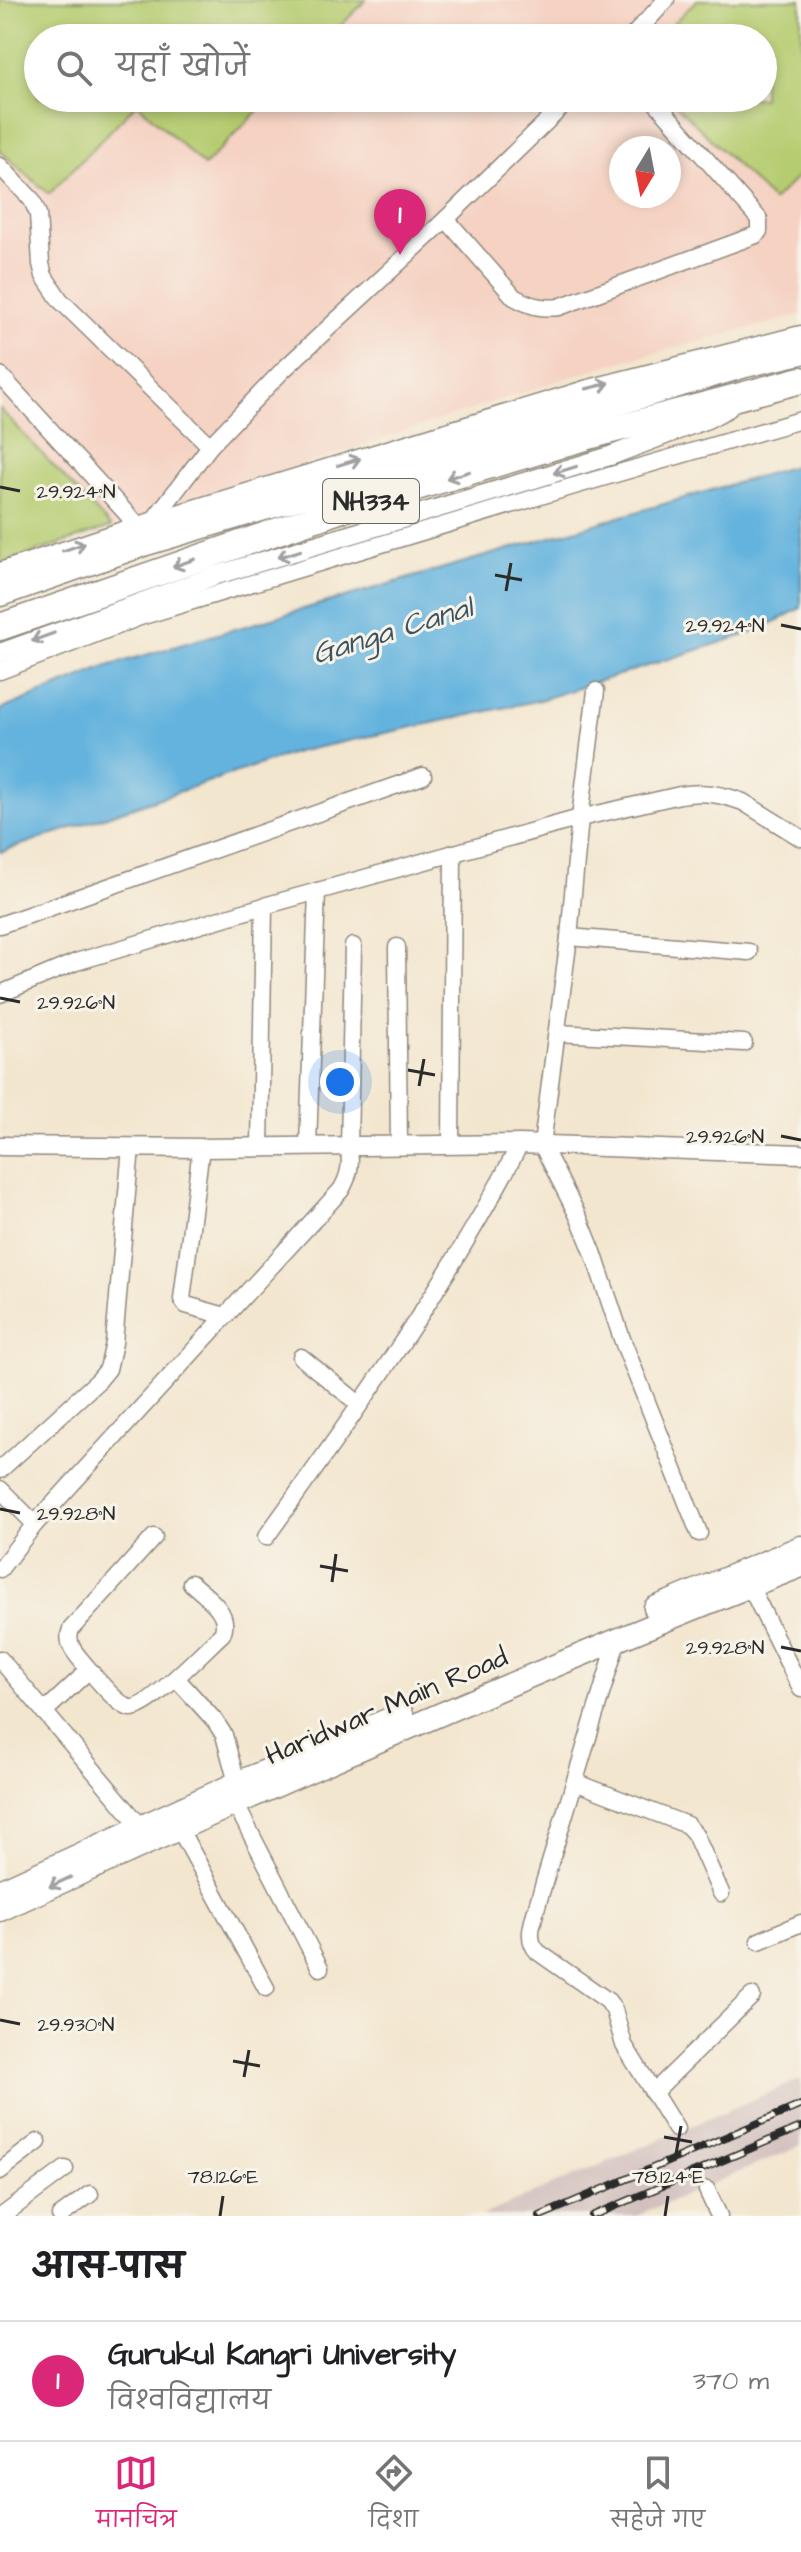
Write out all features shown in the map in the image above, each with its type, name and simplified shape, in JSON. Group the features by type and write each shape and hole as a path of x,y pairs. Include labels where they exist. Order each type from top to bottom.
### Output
{"highway":[{"name":"NH334","path":"0,593 146,542 745,364 801,351"},
{"name":"NH334","path":"0,627 342,509 589,436 801,380"}],"main road":[{"name":"Haridwar Main Road","path":"0,1910 179,1828 236,1793 801,1547"},
{"name":"Haridwar Main Road","path":"0,1891 141,1827 236,1793 801,1566"}],"street":[{"path":"644,24 666,0"},
{"path":"145,524 210,446 282,371 557,112"},
{"path":"446,219 514,297 542,309 559,307 756,235 759,219 664,112"},
{"path":"0,166 27,193 38,214 41,264 51,289 210,446"},
{"path":"0,572 145,524 585,390 801,335"},
{"path":"0,375 145,524"},
{"path":"0,653 217,575 610,456 707,419 766,389"},
{"path":"0,671 140,617 801,420"},
{"path":"596,691 542,1145 593,1252 622,1339 699,1533"},
{"path":"0,925 423,776"},
{"path":"0,994 76,962 264,906 580,818 680,795 697,792 719,794 743,802 801,838"},
{"path":"451,1145 453,853"},
{"path":"308,1146 317,891"},
{"path":"260,1147 264,906"},
{"path":"569,937 749,952"},
{"path":"0,1569 35,1524 348,1179 351,1166 353,946"},
{"path":"397,947 399,1146"},
{"path":"557,1033 744,1043"},
{"path":"266,1537 461,1251 520,1144"},
{"path":"0,1146 201,1148 520,1144 801,1154"},
{"path":"0,1470 108,1369 114,1343 131,1147"},
{"path":"201,1148 182,1299 186,1305 225,1316"},
{"path":"301,1357 359,1404"},
{"path":"0,1489 35,1524"},
{"path":"154,1537 71,1629 68,1642 123,1706 141,1706 222,1634 224,1618 191,1583"},
{"path":"750,1586 801,1689"},
{"path":"618,1638 529,1938 538,1952 608,2001 614,2010 624,2045 676,2129"},
{"path":"0,1659 141,1827"},
{"path":"44,1712 89,1670"},
{"path":"176,1678 224,1735 236,1793 320,1968"},
{"path":"575,1782 687,1825 695,1834 721,1893"},
{"path":"179,1828 266,1988"},
{"path":"759,1941 801,1923"},
{"path":"653,2093 752,1996"},
{"path":"0,2171 38,2142"},
{"path":"2,2216 65,2169"},
{"path":"707,2190 719,2216"},
{"path":"60,2216 90,2194"}],"shaded area":[{"path":"0,0 801,0 801,315 604,366 0,564"},
{"path":"801,2079 801,2146 636,2216 481,2216"}],"green space":[{"path":"0,0 366,0 343,24 24,24 24,112 128,112 49,194 0,151"},
{"path":"697,0 801,0 801,173 773,201 683,112 777,112 777,24 672,24"},
{"path":"147,112 256,112 204,166"},
{"path":"0,409 111,527 0,564"}],"water":[{"name":"Ganga Canal","path":"801,464 801,608 757,631 540,700 296,752 0,852 0,710 108,666"}],"railway":[{"path":"540,2216 801,2105"},
{"path":"592,2216 801,2127"}],"place":[{"name":"Gurukul Kangri University","path":"400,255"}]}
